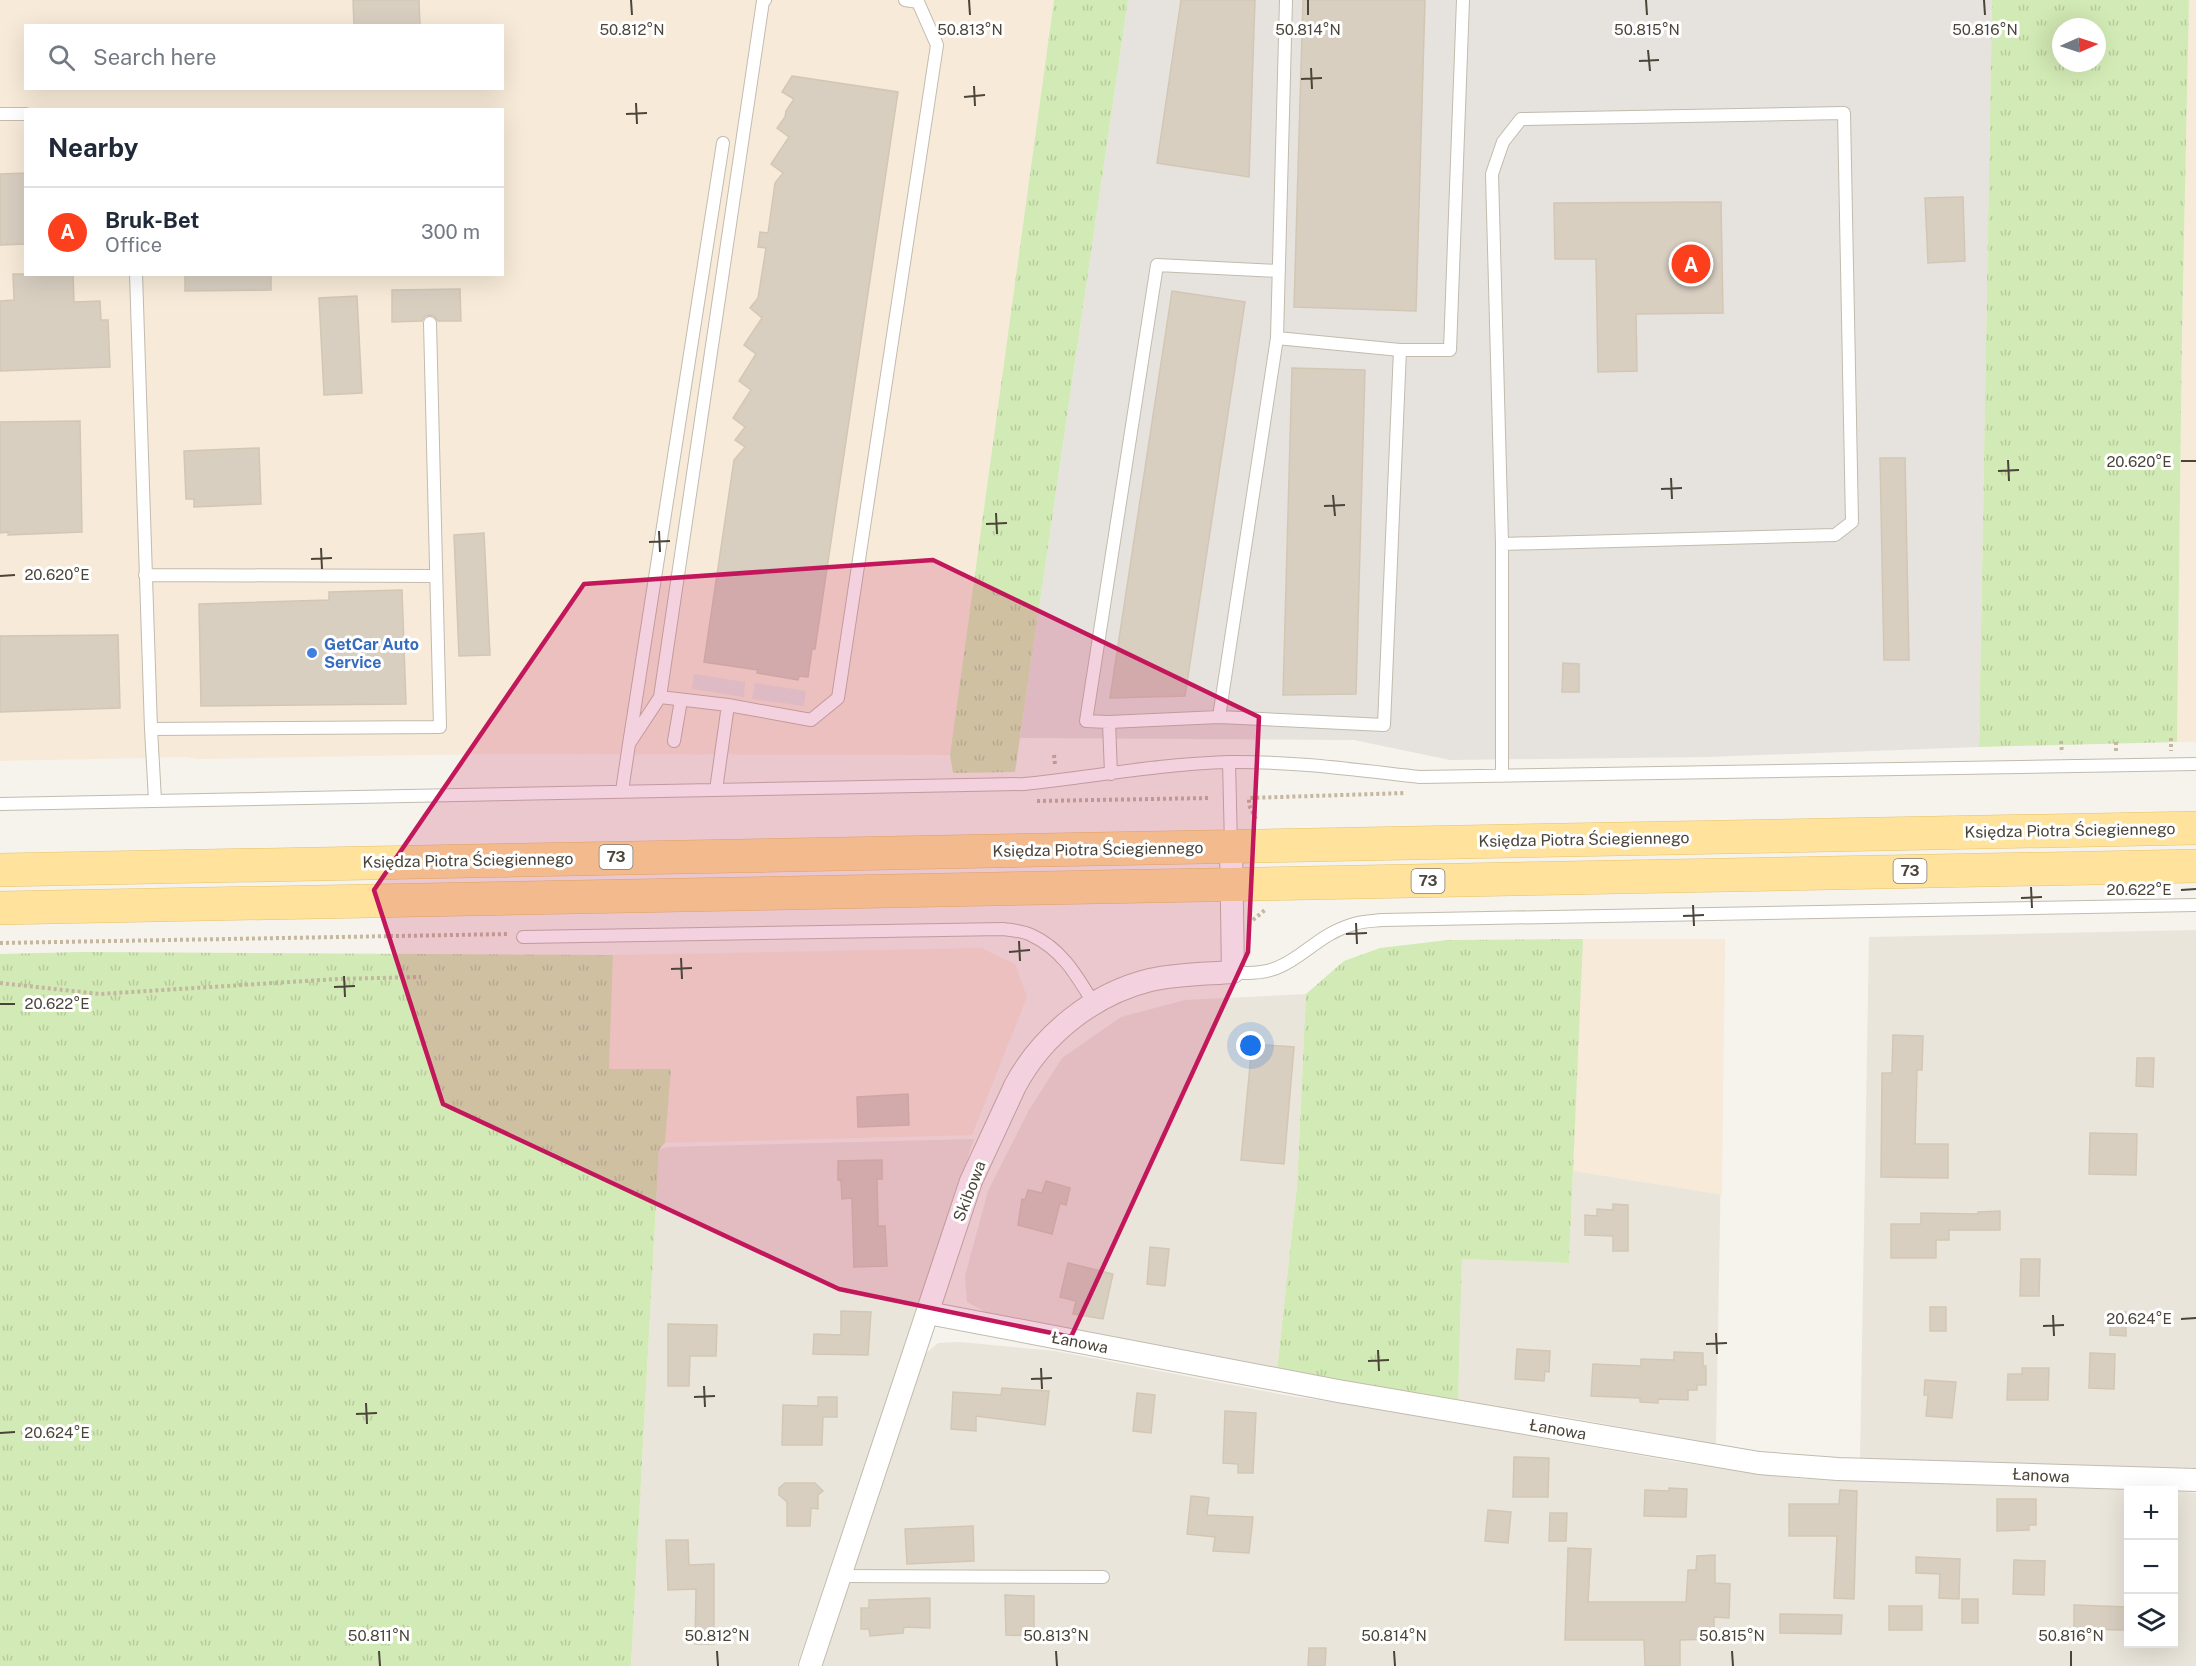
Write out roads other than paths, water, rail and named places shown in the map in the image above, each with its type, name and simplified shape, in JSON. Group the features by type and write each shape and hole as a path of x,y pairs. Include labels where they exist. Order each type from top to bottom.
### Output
{"main road":[{"name":"Księdza Piotra Ściegiennego","path":"0,870 2196,828"},
{"name":"73","path":"0,908 2196,866"}],"street":[{"path":"1232,846 1233,972"},
{"name":"Skibowa","path":"810,1666 970,1181 1022,1072 1044,1043 1064,1025 1109,993 1150,980 1233,972"},
{"name":"Łanowa","path":"928,1314 1338,1391 1759,1463 1838,1469 2196,1480"}],"lane":[{"path":"629,744 660,697 761,13 765,0"},
{"path":"660,697 728,705 811,720 838,698 937,45 918,2 905,0"},
{"path":"1219,717 1277,338 1286,0"},
{"path":"1277,338 1400,350 1450,350 1462,0"},
{"path":"0,114 24,114"},
{"path":"1502,544 1835,535 1852,522 1844,114 1521,119 1503,142 1492,174 1502,544 1502,776"},
{"path":"622,791 723,143"},
{"path":"1279,272 1157,265 1086,721 1219,717 1384,725 1400,350"},
{"path":"136,276 155,800"},
{"path":"151,729 440,727 430,323"},
{"path":"146,574 436,576"},
{"path":"675,741 681,700"},
{"path":"716,790 728,705"},
{"path":"1109,722 1111,774"},
{"path":"1229,762 1232,846"},
{"path":"0,804 1024,784 1178,765 1229,762 1293,764 1420,777 2196,764"},
{"path":"1233,972 1250,974 1281,967 1331,934 1355,923 1382,920 2196,905"},
{"path":"523,937 1003,929 1029,933 1050,946 1065,959 1094,1004"},
{"path":"839,1576 1103,1577"}],"place":[{"name":"Bruk-Bet","path":"1691,264"},
{"name":"GetCar Auto Service","path":"312,653"}]}
